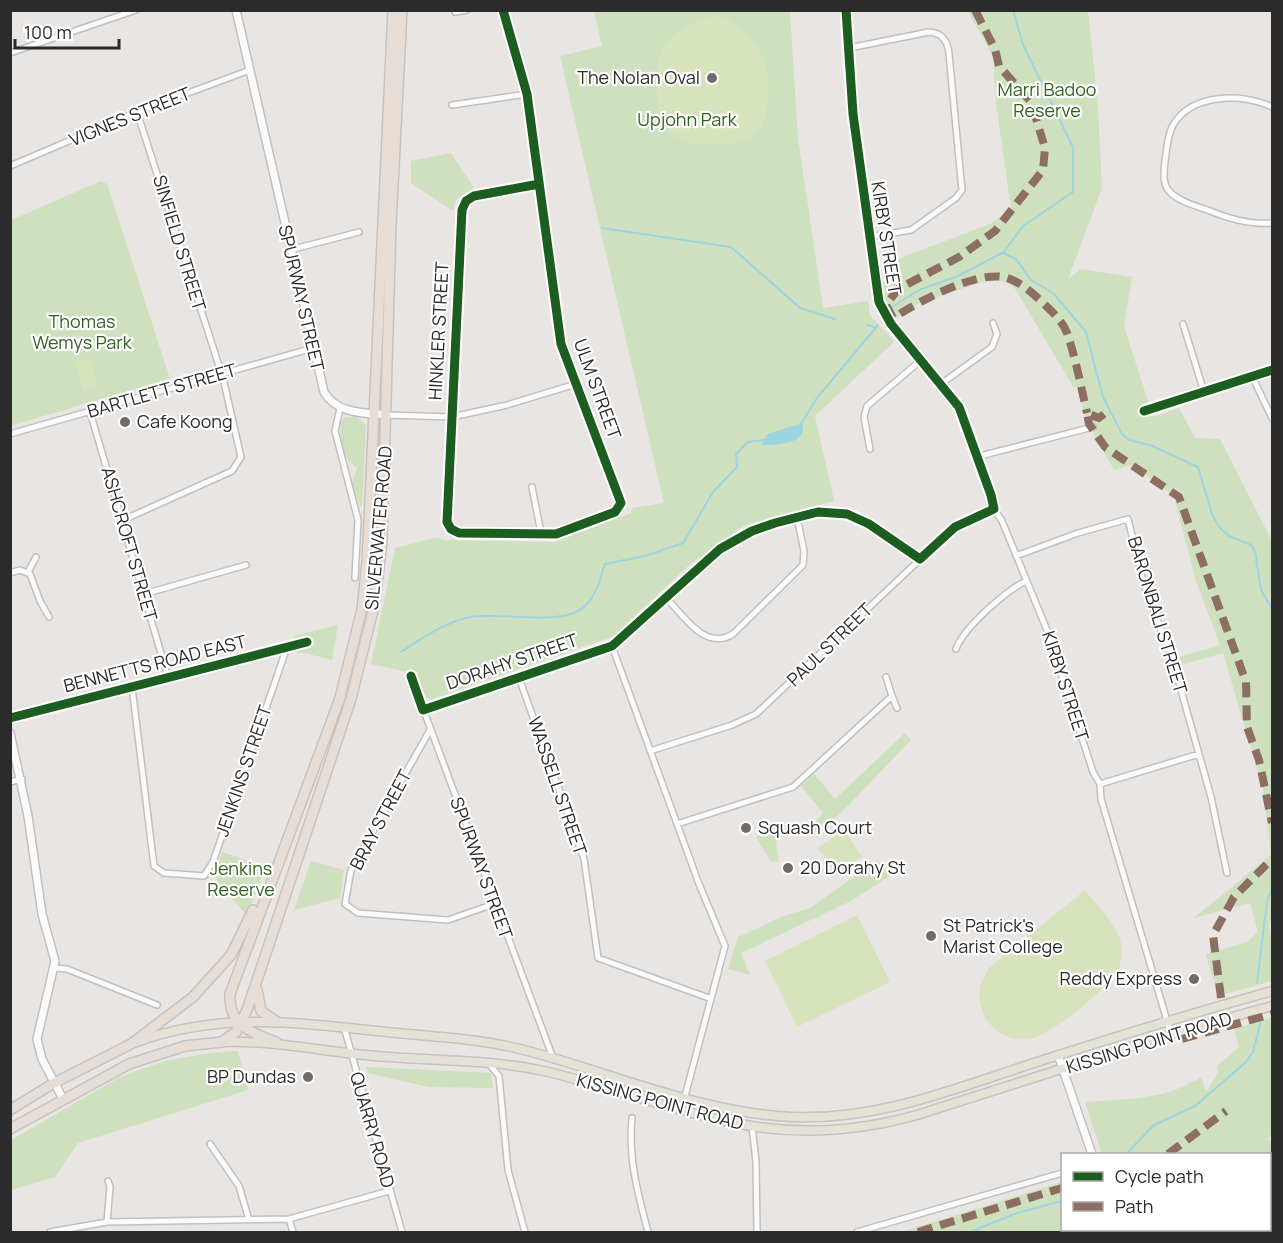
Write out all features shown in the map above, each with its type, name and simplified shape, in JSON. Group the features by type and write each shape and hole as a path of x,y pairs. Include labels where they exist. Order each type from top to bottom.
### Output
{"highway":[{"name":"SILVERWATER ROAD","path":"240,1022 230,1001 232,986 274,871 328,737 349,670 362,609 368,562 393,10"},
{"name":"SILVERWATER ROAD","path":"222,1042 232,1036 240,1022 258,979 351,699 368,635 380,557 387,415 391,225 402,10"},
{"name":"SILVERWATER ROAD","path":"131,1044 194,997 231,955 258,897 274,871"},
{"path":"258,979 258,1004 264,1014 277,1022"},
{"path":"240,1022 276,1042"},
{"name":"KISSING POINT ROAD","path":"10,1129 129,1064 185,1046 222,1042"},
{"name":"KISSING POINT ROAD","path":"10,1110 54,1083 131,1044"}],"main road":[{"name":"KISSING POINT ROAD","path":"131,1044 174,1029 240,1022 344,1027 489,1043 553,1058 743,1112 813,1118 859,1114 919,1101 1058,1055 1272,991"},
{"name":"KISSING POINT ROAD","path":"222,1042 276,1042 350,1054 487,1063 545,1072 752,1126 818,1130 879,1124 917,1115 1171,1034 1272,1006"}],"street":[{"path":"10,53 136,10"},
{"name":"SPURWAY STREET","path":"236,10 324,392 332,403 340,408"},
{"path":"455,12 467,10"},
{"name":"ULM STREET","path":"459,533 556,534 615,512 621,503 561,344 527,94 502,10"},
{"name":"KIRBY STREET","path":"846,10 853,114 881,308 920,361 959,407 994,509 1002,521 1047,630 1093,772 1100,784 1101,799 1171,1034"},
{"path":"849,48 929,32 940,35 949,54 962,190 956,198 911,230 869,237"},
{"name":"VIGNES STREET","path":"10,166 137,112 250,70"},
{"path":"453,105 527,94"},
{"path":"1272,107 1254,99 1232,97 1214,100 1183,114 1170,133 1164,178 1170,192 1184,201 1241,221 1272,223"},
{"name":"SINFIELD STREET","path":"123,520 219,478 238,465 241,457 221,374 137,112"},
{"name":"HINKLER STREET","path":"459,533 447,522 462,210 466,201 474,196 538,184"},
{"path":"290,250 359,232"},
{"path":"941,384 992,347 997,334 993,323"},
{"path":"1183,324 1204,392"},
{"name":"BARTLETT STREET","path":"10,434 313,348"},
{"path":"870,449 864,417 867,406 920,361"},
{"path":"1144,411 1272,370"},
{"path":"1252,376 1272,418"},
{"path":"354,578 358,520 335,431 340,408 374,414 452,417 507,405 576,384"},
{"name":"ASHCROFT STREET","path":"90,412 168,677"},
{"path":"975,457 1093,428"},
{"path":"532,487 541,533"},
{"name":"PAUL STREET","path":"650,751 732,725 756,714 955,527 994,509"},
{"path":"685,1096 699,1049 709,998 725,946 677,824 612,646 720,549 752,531 797,517 828,511 847,514 869,524 920,559"},
{"path":"667,598 707,638 726,638 803,565 804,550 797,517"},
{"name":"BARONBALI STREET","path":"1016,556 1078,533 1128,519 1144,585 1172,658 1199,754 1211,797 1227,873"},
{"path":"28,572 36,557"},
{"path":"144,594 246,565"},
{"path":"10,573 20,570 28,572 33,578 40,601 49,617"},
{"path":"956,649 967,632 1009,592 1026,581"},
{"name":"BENNETTS ROAD EAST","path":"10,717 307,642"},
{"name":"DORAHY STREET","path":"423,710 612,646"},
{"name":"JENKINS STREET","path":"132,687 154,866 164,873 204,876 213,862 287,647"},
{"name":"SPURWAY STREET","path":"411,676 553,1058"},
{"path":"886,677 897,708"},
{"name":"WASSELL STREET","path":"519,678 584,859 598,958 709,998"},
{"path":"677,824 793,788 892,696"},
{"name":"BRAY STREET","path":"430,730 351,870 345,904 358,913 448,920 494,904"},
{"path":"10,733 22,779 42,914 55,968 37,1039 42,1059 63,1099"},
{"path":"1100,784 1199,754"},
{"path":"10,782 22,779"},
{"path":"55,968 67,969 156,1005"},
{"name":"QUARRY ROAD","path":"344,1027 402,1233"},
{"path":"1058,1055 1091,1153"},
{"path":"487,1063 495,1069 501,1086 508,1170 525,1233"},
{"path":"632,1118 630,1145 633,1178 648,1233"},
{"path":"752,1126 758,1196 757,1233"},
{"path":"210,1144 239,1186 244,1196 249,1220"},
{"path":"857,1233 1061,1173"},
{"path":"107,1222 110,1187 108,1181"},
{"path":"50,1233 107,1222 289,1219 389,1191"},
{"path":"289,1219 293,1233"}],"green space":[{"name":"Upjohn Park","path":"594,11 790,11 798,138 823,308 868,301 870,315 894,342 815,416 834,501 743,526 688,566 614,636 430,700 425,696 413,673 371,664 395,548 438,537 443,540 555,542 631,513 632,508 664,503 560,56 602,46"},
{"name":"Marri Badoo Reserve","path":"968,11 1088,11 1098,107 1102,188 1068,279 1081,269 1132,277 1124,326 1153,417 1179,408 1195,438 1220,439 1272,541 1272,919 1269,926 1272,940 1272,981 1218,996 1206,954 1247,942 1258,932 1250,903 1194,918 1271,855 1263,789 1223,653 1181,665 1179,657 1220,645 1196,581 1174,496 1132,465 1114,470 1086,420 1077,386 1074,388 1014,287 1007,282 991,279 919,303 895,319 884,307 881,282 899,277 888,263 992,223 1011,208 996,103 993,57"},
{"name":"The Nolan Oval","path":"719,15 734,23 757,46 768,76 767,109 762,126 748,139 721,144 685,142 674,136 662,118 656,79 661,54 670,39 682,29"},
{"path":"451,153 474,188 456,199 453,211 411,183 411,161"},
{"name":"Thomas Wemys Park","path":"101,181 107,184 170,379 13,425 10,417 10,318 13,316 10,309 11,220"},
{"path":"90,359 98,387 83,391 75,363"},
{"path":"346,417 356,417 366,424 362,506 359,505 352,483 357,468 348,459 341,441 341,421"},
{"path":"338,625 332,660 301,652 297,654 293,636"},
{"path":"905,733 911,740 840,814 816,832 784,832 776,842 779,862 770,861 756,837 780,825 812,825 823,813 801,786 814,774 835,799"},
{"path":"844,830 862,857 836,874 818,848"},
{"name":"Jenkins Reserve","path":"222,852 266,867 247,916 214,877"},
{"path":"877,860 891,875 851,901 741,953 750,975 728,969 738,937 784,916 810,908"},
{"path":"311,861 344,870 340,898 294,910"},
{"path":"1085,890 1111,922 1119,936 1122,953 1118,970 1091,999 1050,1030 1029,1039 1007,1037 998,1032 984,1016 979,995 981,984 989,968"},
{"path":"857,915 890,982 797,1027 765,961"},
{"path":"1271,1018 1272,1132 1268,1140 1272,1141 1272,1232 1158,1232 1156,1231 1271,1231 1271,1153 1102,1153 1085,1102 1160,1094 1188,1085 1201,1077 1206,1092 1218,1073 1217,1066 1239,1047 1234,1029"},
{"path":"238,1051 248,1090 78,1143 55,1177 11,1190 11,1140 120,1077 165,1061 209,1053"},
{"path":"366,1067 491,1073 493,1088 429,1087 368,1073"},
{"path":"1061,1182 1061,1231 1111,1231 1109,1232 901,1232"}],"water":[{"path":"802,423 803,430 796,440 782,444 761,445 768,434"}],"waterway":[{"path":"1013,10 1023,45 1073,147 1073,192 1023,226 1003,253 1016,259 1031,280 1053,293 1086,332 1103,397 1122,434 1129,440 1150,445 1198,467 1213,517 1219,527 1229,536 1251,545 1255,552 1261,590 1272,609"},
{"path":"602,228 731,247 800,308 835,319"},
{"path":"892,307 919,290 958,276 1002,253"},
{"path":"867,325 874,327"},
{"path":"801,424 817,398 878,325"},
{"path":"401,652 440,628 466,618 479,616 547,618 576,612 593,596 605,564 645,556 683,543 713,492 737,467 736,454 748,442 765,440"},
{"path":"1257,983 1267,901 1272,889"},
{"path":"1127,1153 1154,1125 1195,1106 1245,1063 1253,1052 1261,1021"},
{"path":"970,1232 1017,1213 1061,1201"}],"marked path":[{"path":"975,10 995,49 999,66 1031,102 1045,148 1043,170 995,231 959,257 898,289 886,305 893,318 946,290 977,279 1003,277 1019,283 1049,308 1065,328 1087,413"},
{"path":"1104,414 1099,418 1087,413 1089,424 1105,447 1179,497 1246,682 1247,727 1259,760 1272,823"},
{"path":"1221,998 1213,935 1234,897 1272,859"},
{"path":"1182,1039 1272,1014"},
{"path":"1169,1153 1226,1111"},
{"path":"918,1232 1061,1188"}],"cycle path":[{"path":"503,10 527,94 561,344 621,503 615,512 556,534 459,533 451,529 447,522 462,210 466,201 474,196 539,184"},
{"path":"411,676 423,710 612,646 720,549 752,531 775,523 818,512 847,514 869,524 920,559 955,527 994,509 959,407 891,324 879,302 853,114 846,10"},
{"path":"1144,411 1272,370"},
{"path":"10,718 307,642"}],"place":[{"name":"The Nolan Oval","path":"712,78"},
{"name":"Cafe Koong","path":"125,422"},
{"name":"Squash Court","path":"746,828"},
{"name":"20 Dorahy St","path":"788,868"},
{"name":"St Patrick's Marist College","path":"931,936"},
{"name":"Reddy Express","path":"1194,979"},
{"name":"BP Dundas","path":"308,1077"}]}
